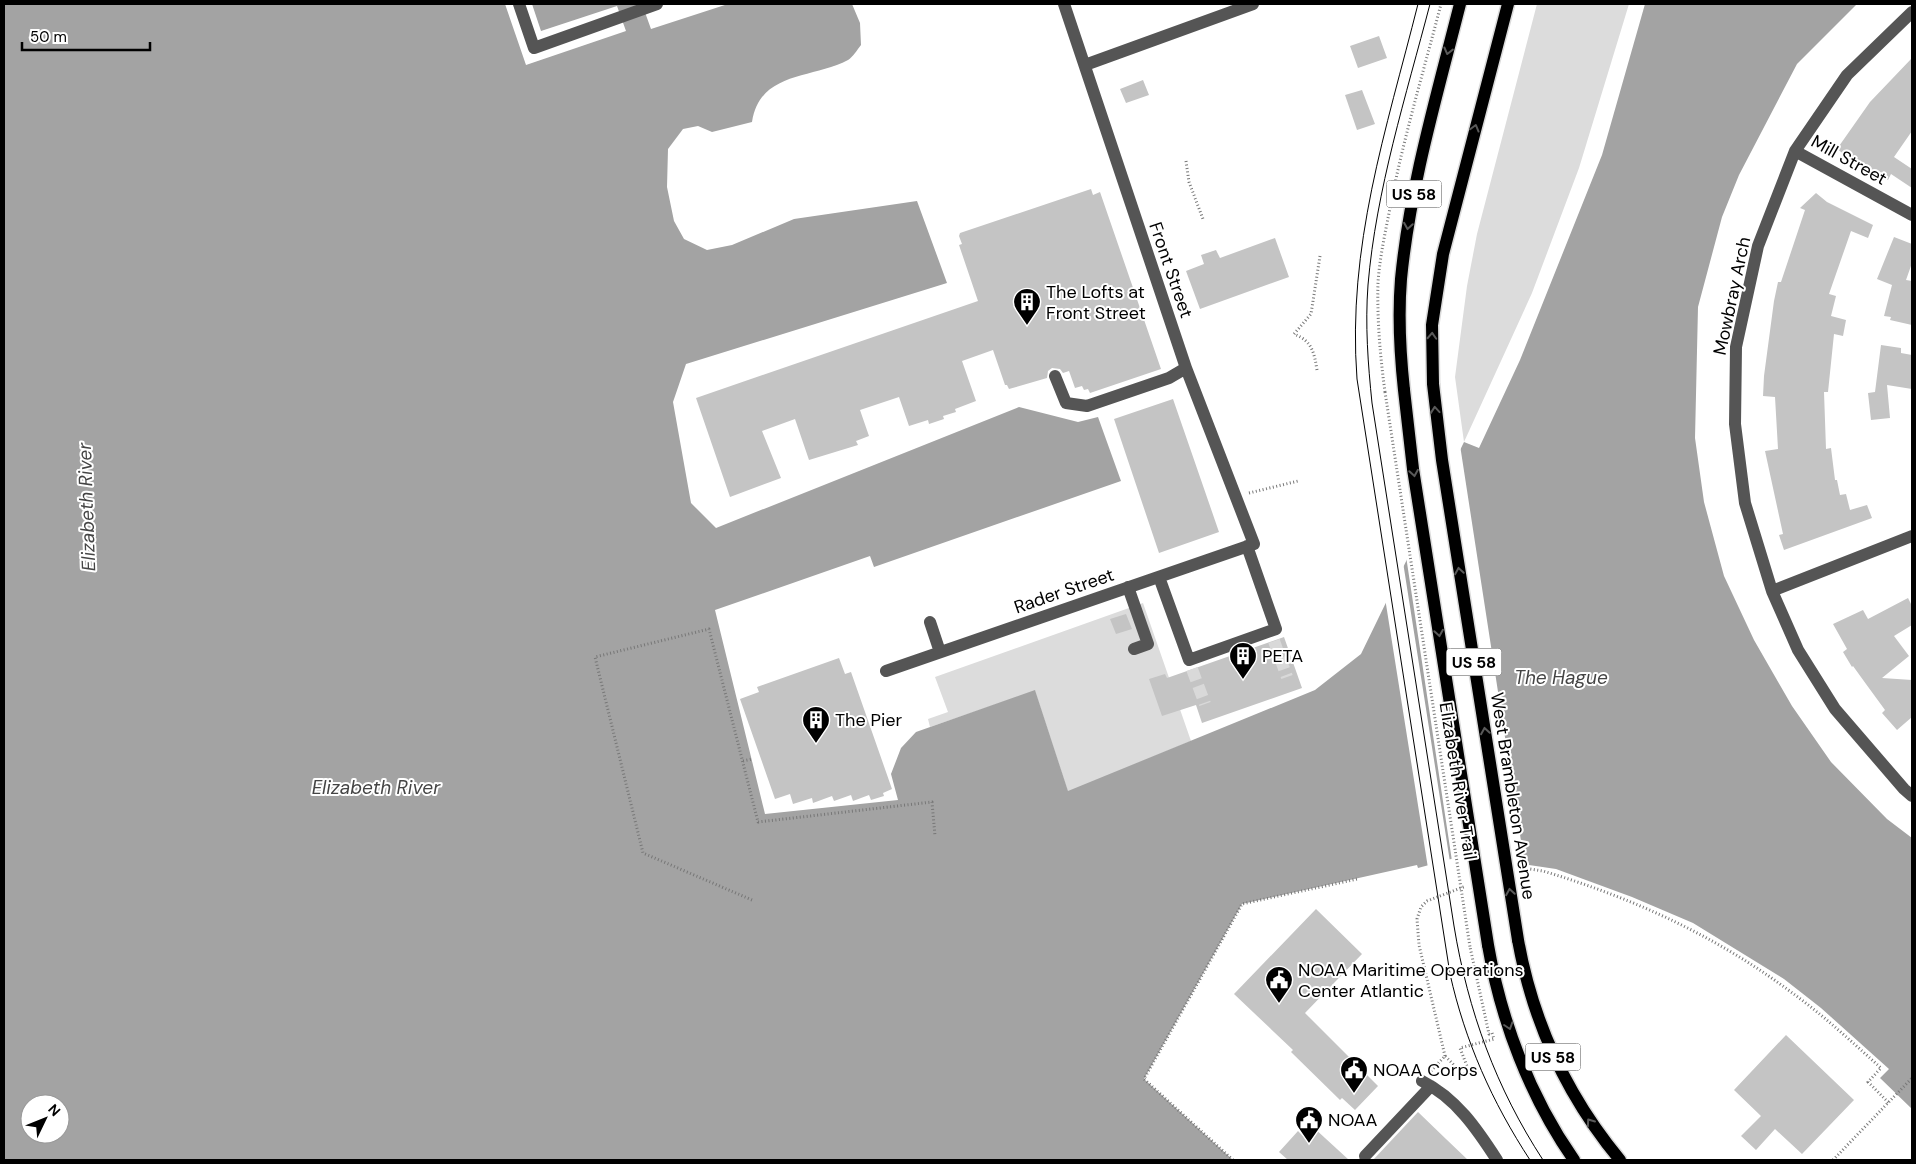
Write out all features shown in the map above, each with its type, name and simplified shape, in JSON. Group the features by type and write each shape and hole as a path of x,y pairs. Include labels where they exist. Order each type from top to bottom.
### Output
{"main road":[{"name":"US 58","path":"1460,4 1420,162 1405,251 1400,305 1404,390 1413,469 1488,945 1498,991 1522,1063 1547,1116 1574,1160"},
{"name":"West Brambleton Avenue","path":"1508,4 1443,254 1432,325 1433,384 1438,436 1518,940 1533,1005 1549,1049 1588,1119 1620,1160"}],"street":[{"path":"519,4 534,48 657,4"},
{"name":"Front Street","path":"1064,4 1136,224 1186,368 1236,498 1276,628 1272,636 1190,664 1159,576"},
{"path":"1085,64 1254,4"},
{"name":"Mowbray Arch","path":"1912,12 1847,75 1795,151 1758,246 1736,347 1735,424 1745,503 1772,591 1798,650 1835,708 1912,796"},
{"name":"Mill Street","path":"1795,151 1912,215"},
{"path":"1055,376 1066,403 1087,406 1169,378 1186,368"},
{"path":"1772,591 1912,536"},
{"name":"Rader Street","path":"886,671 1250,545"},
{"path":"1128,587 1148,644 1134,649"},
{"path":"930,622 940,652"},
{"path":"1365,1156 1427,1083 1438,1090 1476,1126 1497,1160"}],"path":[{"path":"1186,160 1189,182 1203,219"},
{"path":"1317,370 1313,349 1309,342 1294,334 1311,314 1320,256"},
{"name":"Elizabeth River Trail","path":"1385,392 1470,947 1490,1034 1492,1033 1494,1039 1460,1048 1470,1074 1465,1076 1445,1056"},
{"path":"1236,498 1298,480"},
{"path":"752,900 643,853 595,656 709,629 758,822 932,802 935,836"},
{"path":"743,761 752,759"},
{"path":"1512,873 1530,869 1543,871 1645,907 1697,932 1747,961 1792,992 1881,1068 1868,1082 1889,1103"},
{"path":"1233,1160 1144,1079 1242,904 1357,879"},
{"path":"1427,1083 1445,1056 1419,945 1419,912 1424,904 1431,899 1474,884"},
{"path":"1833,1160 1912,1078"}],"shaded area":[{"path":"1537,4 1629,4 1579,168 1532,293 1464,442 1455,377 1467,286 1477,234"},
{"path":"1143,603 1191,741 1068,792 1035,691 930,727 928,719 948,712 935,677"}],"water":[{"name":"Elizabeth River","path":"4,4 642,4 651,29 728,4 852,4 860,23 861,45 850,59 776,85 765,93 757,105 752,122 712,132 698,126 683,129 668,149 667,187 674,221 684,239 707,250 732,245 794,219 917,201 947,283 686,364 673,402 691,503 716,528 1019,407 1078,422 1098,417 1121,481 874,567 870,556 715,610 765,814 898,800 891,774 901,748 916,732 1035,690 1068,791 1315,690 1361,654 1464,442 1479,448 1520,360 1602,155 1645,4 1857,4 1797,64 1739,175 1722,217 1698,307 1695,438 1704,502 1724,576 1754,640 1792,706 1831,762 1887,819 1912,838 1912,1109 1880,1078 1889,1069 1821,1008 1784,979 1693,923 1632,897 1556,869 1462,856 1418,868 1417,865 1242,904 1144,1079 1233,1160 4,1160"}],"pier":[{"path":"505,4 532,4 541,31 617,6 626,31 526,65"},
{"path":"1460,445 1525,867 1462,859 1452,861 1406,556"},
{"path":"1403,562 1450,862 1428,868 1385,598"}],"building":[{"path":"1379,36 1387,58 1358,68 1350,46"},
{"path":"1912,58 1912,131 1894,157 1912,169 1912,188 1891,174 1888,180 1867,171 1837,149 1870,102"},
{"path":"1143,80 1149,95 1126,103 1120,89"},
{"path":"1362,90 1375,124 1357,130 1345,95"},
{"name":"The Lofts at Front Street","path":"1091,189 1093,195 1100,192 1161,369 1090,393 1088,389 1084,390 1082,386 1075,388 1069,371 1063,373 1060,369 1052,368 1048,371 1047,378 1009,389 1005,385 993,350 962,361 976,401 955,409 956,412 943,416 944,419 929,424 928,420 909,426 899,397 860,410 869,436 856,441 858,445 809,460 795,419 762,431 781,478 730,497 696,398 978,301 959,245 962,244 959,236 960,233"},
{"path":"1816,193 1827,202 1873,225 1868,238 1851,231 1829,294 1836,296 1831,316 1846,320 1843,336 1834,334 1828,392 1824,392 1826,449 1831,448 1835,480 1837,480 1840,495 1846,494 1850,510 1867,505 1872,518 1784,550 1779,535 1783,534 1765,451 1778,449 1775,397 1763,396 1764,376 1778,282 1781,282 1805,210 1800,208"},
{"path":"1894,237 1912,244 1912,263 1906,280 1912,281 1912,325 1890,320 1891,317 1884,316 1892,285 1877,279"},
{"path":"1275,238 1289,277 1200,309 1186,271 1204,264 1201,255 1216,250 1220,258"},
{"path":"1881,345 1901,348 1901,353 1912,355 1912,389 1887,385 1890,418 1871,420 1868,393 1875,392"},
{"path":"1173,399 1219,532 1159,553 1114,419"},
{"path":"1908,598 1912,606 1912,625 1894,636 1909,656 1882,678 1912,680 1912,717 1897,730 1882,713 1885,710 1852,667 1843,652 1847,649 1833,624 1863,610 1868,619"},
{"path":"1126,614 1132,629 1116,634 1110,619"},
{"name":"PETA","path":"1284,637 1302,688 1202,723 1196,705 1162,716 1149,679 1165,674 1167,678"},
{"name":"The Pier","path":"839,658 845,674 851,672 892,789 883,793 884,796 871,800 869,795 853,801 851,795 834,801 832,796 813,803 812,798 793,804 790,794 775,799 740,699 759,692 757,687"},
{"name":"NOAA Maritime Operations Center Atlantic","path":"1316,909 1362,954 1305,1013 1378,1086 1355,1110 1342,1098 1340,1100 1291,1052 1293,1050 1234,994"},
{"path":"1786,1035 1854,1100 1802,1154 1775,1129 1756,1150 1741,1136 1761,1116 1734,1090"},
{"path":"1418,1112 1446,1139 1468,1160 1373,1160"},
{"name":"NOAA","path":"1313,1127 1349,1160 1288,1160 1279,1152 1298,1131 1304,1137"}],"tunnel":[{"path":"1274,641 1287,677"},
{"path":"1192,669 1205,704"}],"tram line":[{"path":"1418,4 1382,143 1363,235 1355,330 1357,379 1450,974 1463,1023 1481,1070 1504,1116 1530,1160"},
{"path":"1430,4 1393,143 1372,249 1367,315 1367,344 1372,403 1460,958 1467,988 1486,1048 1511,1105 1543,1160"}],"place":[{"name":"The Lofts at Front Street","path":"1027,326"},
{"name":"PETA","path":"1243,680"},
{"name":"The Pier","path":"816,744"},
{"name":"NOAA Maritime Operations Center Atlantic","path":"1279,1004"},
{"name":"NOAA Corps","path":"1354,1094"},
{"name":"NOAA","path":"1309,1144"}],"water label":[{"name":"The Hague","path":"1561,677"}]}
